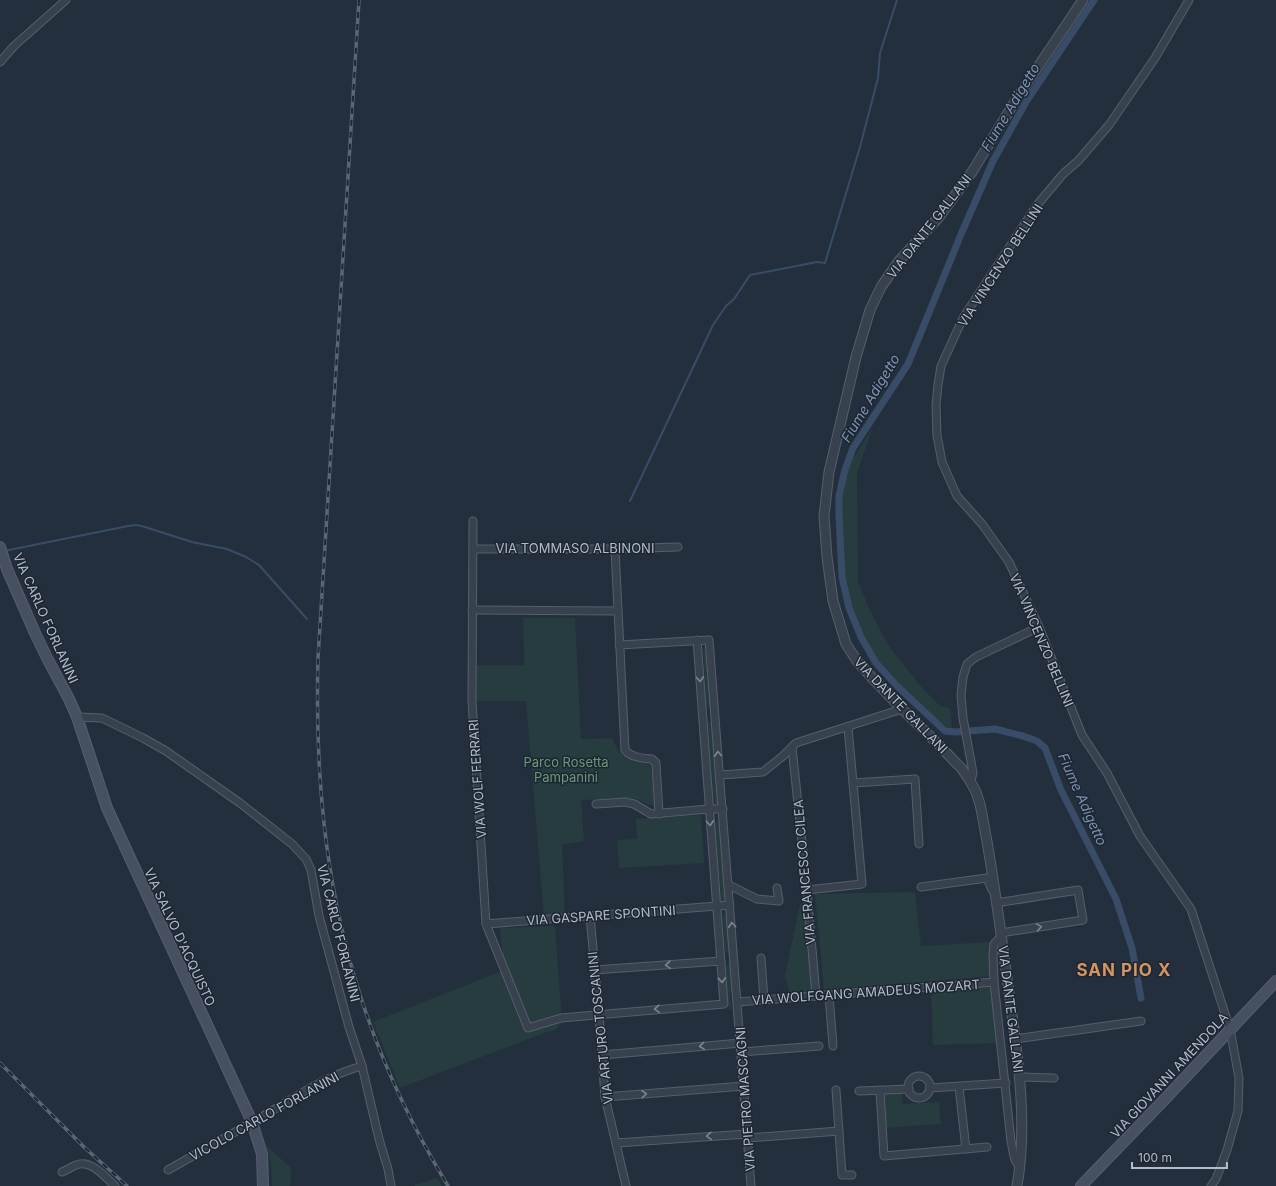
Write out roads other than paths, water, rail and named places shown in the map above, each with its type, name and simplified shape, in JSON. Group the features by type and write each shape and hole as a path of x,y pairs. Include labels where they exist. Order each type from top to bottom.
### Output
{"main road":[{"name":"VIA CARLO FORLANINI","path":"1,551 7,569 47,658 69,699"},
{"name":"VIA SALVO D'ACQUISTO","path":"69,699 107,808 252,1122 262,1154 263,1186"},
{"name":"VIA GIOVANNI AMENDOLA","path":"1081,1186 1276,980"}],"street":[{"path":"0,62 14,46 66,0"},
{"name":"VIA DANTE GALLANI","path":"1016,1186 1020,1166 1020,1077 1001,936 980,804 970,779 950,756 902,709 857,661 846,644 832,601 824,516 829,472 856,357 870,310 881,287 899,261 939,217 972,172 1017,98 1083,0"},
{"name":"VIA VINCENZO BELLINI","path":"1189,0 1155,58 1109,126 1063,174 1037,205 963,318 941,366 936,405 937,435 942,462 958,496 982,524 1009,562 1039,627 1082,735 1107,773 1140,836 1190,909 1230,1029 1239,1078 1238,1111 1227,1150 1216,1179 1211,1186"},
{"name":"VIA WOLF FERRARI","path":"473,521 472,701 486,924 528,1028 561,1018 600,1014"},
{"name":"VIA TOMMASO ALBINONI","path":"473,549 615,549 678,547"},
{"path":"615,549 625,750 629,754 637,757 652,759 656,763 659,814"},
{"path":"472,610 618,611"},
{"path":"970,779 973,773 961,695 963,677 967,664 976,657 1039,627"},
{"path":"600,1014 724,1004 697,640 619,644"},
{"name":"VIA PIETRO MASCAGNI","path":"697,640 709,640 751,1186"},
{"path":"720,775 763,772 796,743 902,709"},
{"path":"702,714 715,713"},
{"name":"VIA CARLO FORLANINI","path":"76,717 102,718 166,751 240,803 292,844 309,864 319,916 347,1019 362,1066 391,1186"},
{"path":"808,890 862,884 848,727"},
{"name":"VIA FRANCESCO CILEA","path":"792,747 808,890 816,996"},
{"path":"853,783 915,779 919,844"},
{"path":"596,804 625,802 634,804 651,814 723,809"},
{"path":"921,887 987,878 996,903 1078,890 1083,920 1001,936 994,944 994,982 1011,1141 1015,1160 1020,1166"},
{"path":"729,885 757,899 779,901 777,888"},
{"path":"716,906 730,905"},
{"name":"VIA GASPARE SPONTINI","path":"486,924 716,906"},
{"name":"VIA ARTURO TOSCANINI","path":"590,916 594,970 600,1014 605,1097 626,1186"},
{"path":"594,970 720,958 735,964"},
{"path":"761,958 764,1000"},
{"name":"VIA WOLFGANG AMADEUS MOZART","path":"738,1002 994,982"},
{"path":"828,995 833,1046"},
{"path":"1016,1039 1141,1021"},
{"path":"602,1055 741,1043"},
{"path":"741,1052 819,1046"},
{"name":"VICOLO CARLO FORLANINI","path":"168,1170 328,1078 344,1071 362,1066"},
{"path":"919,1077 926,1078 930,1088 928,1094 918,1098 912,1095 909,1086 912,1079 919,1077"},
{"path":"1020,1077 1054,1078"},
{"path":"930,1088 1006,1083"},
{"path":"605,1097 744,1086"},
{"path":"959,1087 966,1149"},
{"path":"859,1091 909,1089"},
{"path":"836,1090 842,1175 852,1175"},
{"path":"880,1091 884,1156 988,1147"},
{"path":"616,1143 839,1131"},
{"path":"62,1172 77,1164 84,1163 92,1166 115,1186"}],"waterway":[{"path":"630,501 713,325 726,306 734,299 750,275 817,262 825,263 860,147 878,78 880,53 897,0"},
{"name":"Fiume Adigetto","path":"1094,0 1026,102 993,161 908,364 853,448 845,470 839,496 839,515 842,577 849,608 861,637 876,663 897,686 945,731 956,732 995,729 1037,741 1045,748 1061,790 1116,899 1132,948 1141,998"},
{"path":"4,551 137,525 192,542 227,549 246,557 259,565 307,619"}],"railway":[{"path":"359,0 318,658 317,700 320,782 329,864 337,905 346,945 365,1011 396,1088 421,1138 448,1186"},
{"path":"0,1063 84,1147 127,1186"}],"district":[{"name":"SAN PIO X","path":"1124,970"}],"park label":[{"name":"Parco Rosetta Pampanini","path":"566,770"}]}
